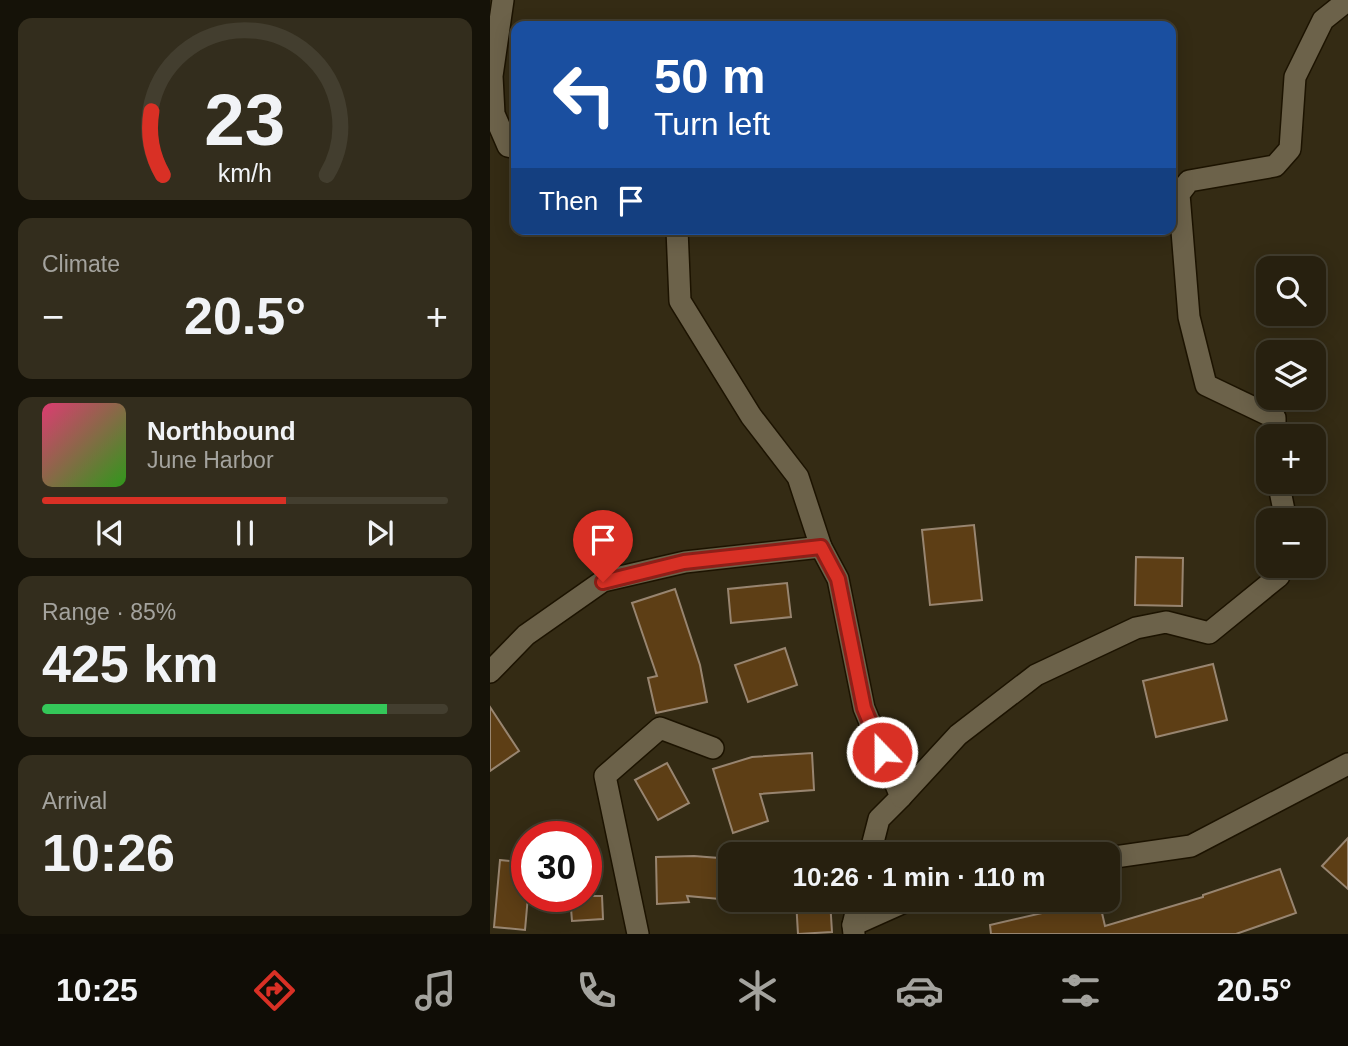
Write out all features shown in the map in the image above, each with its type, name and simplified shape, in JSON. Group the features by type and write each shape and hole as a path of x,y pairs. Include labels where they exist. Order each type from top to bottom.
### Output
{"street":[{"path":"503,0 491,76 495,114 508,146 511,147"},
{"path":"1275,424 1275,418 1206,385 1189,317 1179,194 1189,180 1275,166 1290,149 1294,77 1323,20 1348,0"},
{"path":"677,235 680,300 751,416 798,477 821,547 838,579 864,708 901,797"},
{"path":"490,672 526,635 603,582 684,562 821,547"},
{"path":"873,842 879,819 958,735 1036,675 1136,628 1166,622 1209,633 1277,578"},
{"path":"638,934 606,776 660,728 713,748"},
{"path":"1120,856 1191,846 1348,764"},
{"path":"853,930 857,912"},
{"path":"853,930 887,912"}],"building":[{"path":"974,525 982,600 930,605 922,530"},
{"path":"1136,557 1183,558 1182,606 1135,605"},
{"path":"787,583 791,617 731,623 728,589"},
{"path":"675,589 700,665 707,702 656,713 648,678 657,676 632,603"},
{"path":"785,648 797,685 748,702 735,665"},
{"path":"1213,664 1227,720 1156,737 1143,681"},
{"path":"490,707 519,751 490,771"},
{"path":"812,753 814,790 760,794 768,821 733,833 713,769 752,757"},
{"path":"667,763 689,803 658,820 635,780"},
{"path":"1348,838 1348,889 1322,866"},
{"path":"656,857 718,858 718,899 687,896 689,902 657,904"},
{"path":"500,860 511,861 511,912 527,912 525,930 494,927"},
{"path":"1280,869 1296,913 1236,934 991,934 990,925 1047,912 1102,912 1105,926"},
{"path":"602,896 603,919 572,921 571,912 602,912"},
{"path":"797,912 831,912 832,932 798,934"}],"route":[{"path":"603,582 684,562 821,547 838,579 864,708 882,752"}]}
